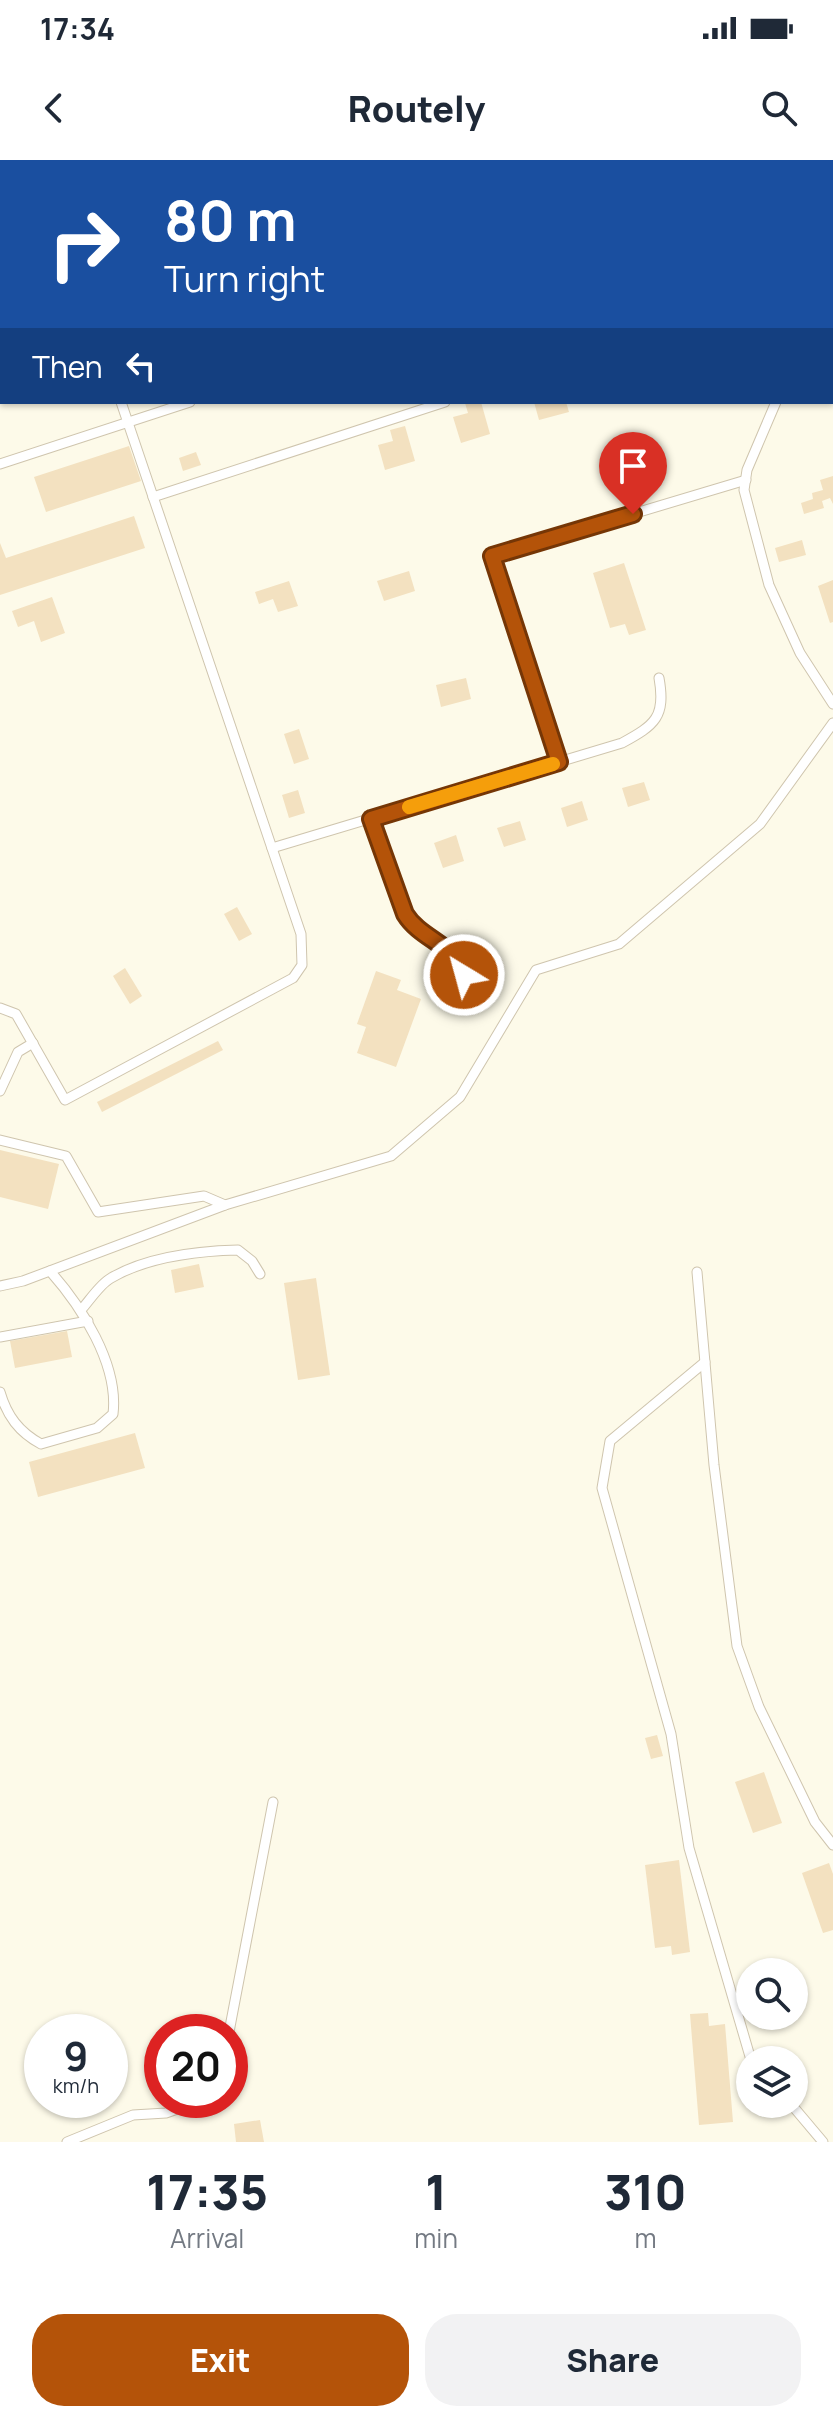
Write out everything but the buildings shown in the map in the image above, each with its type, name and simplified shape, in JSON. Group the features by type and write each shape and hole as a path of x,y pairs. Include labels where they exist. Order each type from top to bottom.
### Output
{"lane":[{"path":"0,1008 16,1014 65,1100 293,978 302,965 301,934 122,404"},
{"path":"0,464 184,404"},
{"path":"153,497 439,404"},
{"path":"775,404 744,490 769,585 800,653 833,704"},
{"path":"559,762 492,556 746,480"},
{"path":"272,848 622,743 651,727 660,710 659,678"},
{"path":"0,1286 50,1271 225,1205 391,1156 460,1097 536,970 619,944 760,824 833,723"},
{"path":"371,819 410,924 460,960 464,975 459,990"},
{"path":"0,1091 18,1052 33,1043"},
{"path":"0,1140 66,1156 98,1212 204,1196 225,1205"},
{"path":"81,1310 109,1279 154,1262 206,1251 238,1250 252,1261 260,1274"},
{"path":"0,1392 5,1419 41,1444 97,1428 113,1414 115,1398 88,1321 50,1271"},
{"path":"697,1272 737,1646 771,1733 815,1822 833,1845"},
{"path":"0,1337 88,1321"},
{"path":"705,1362 610,1441 602,1488 671,1734 689,1848 747,2046"},
{"path":"232,2014 273,1802"},
{"path":"67,2142 133,2115 144,2114"},
{"path":"803,2118 823,2142"}],"slow traffic":[{"path":"409,807 553,764"}],"route":[{"path":"464,975 460,960 410,924 371,819 559,762 492,556 633,514"}]}
